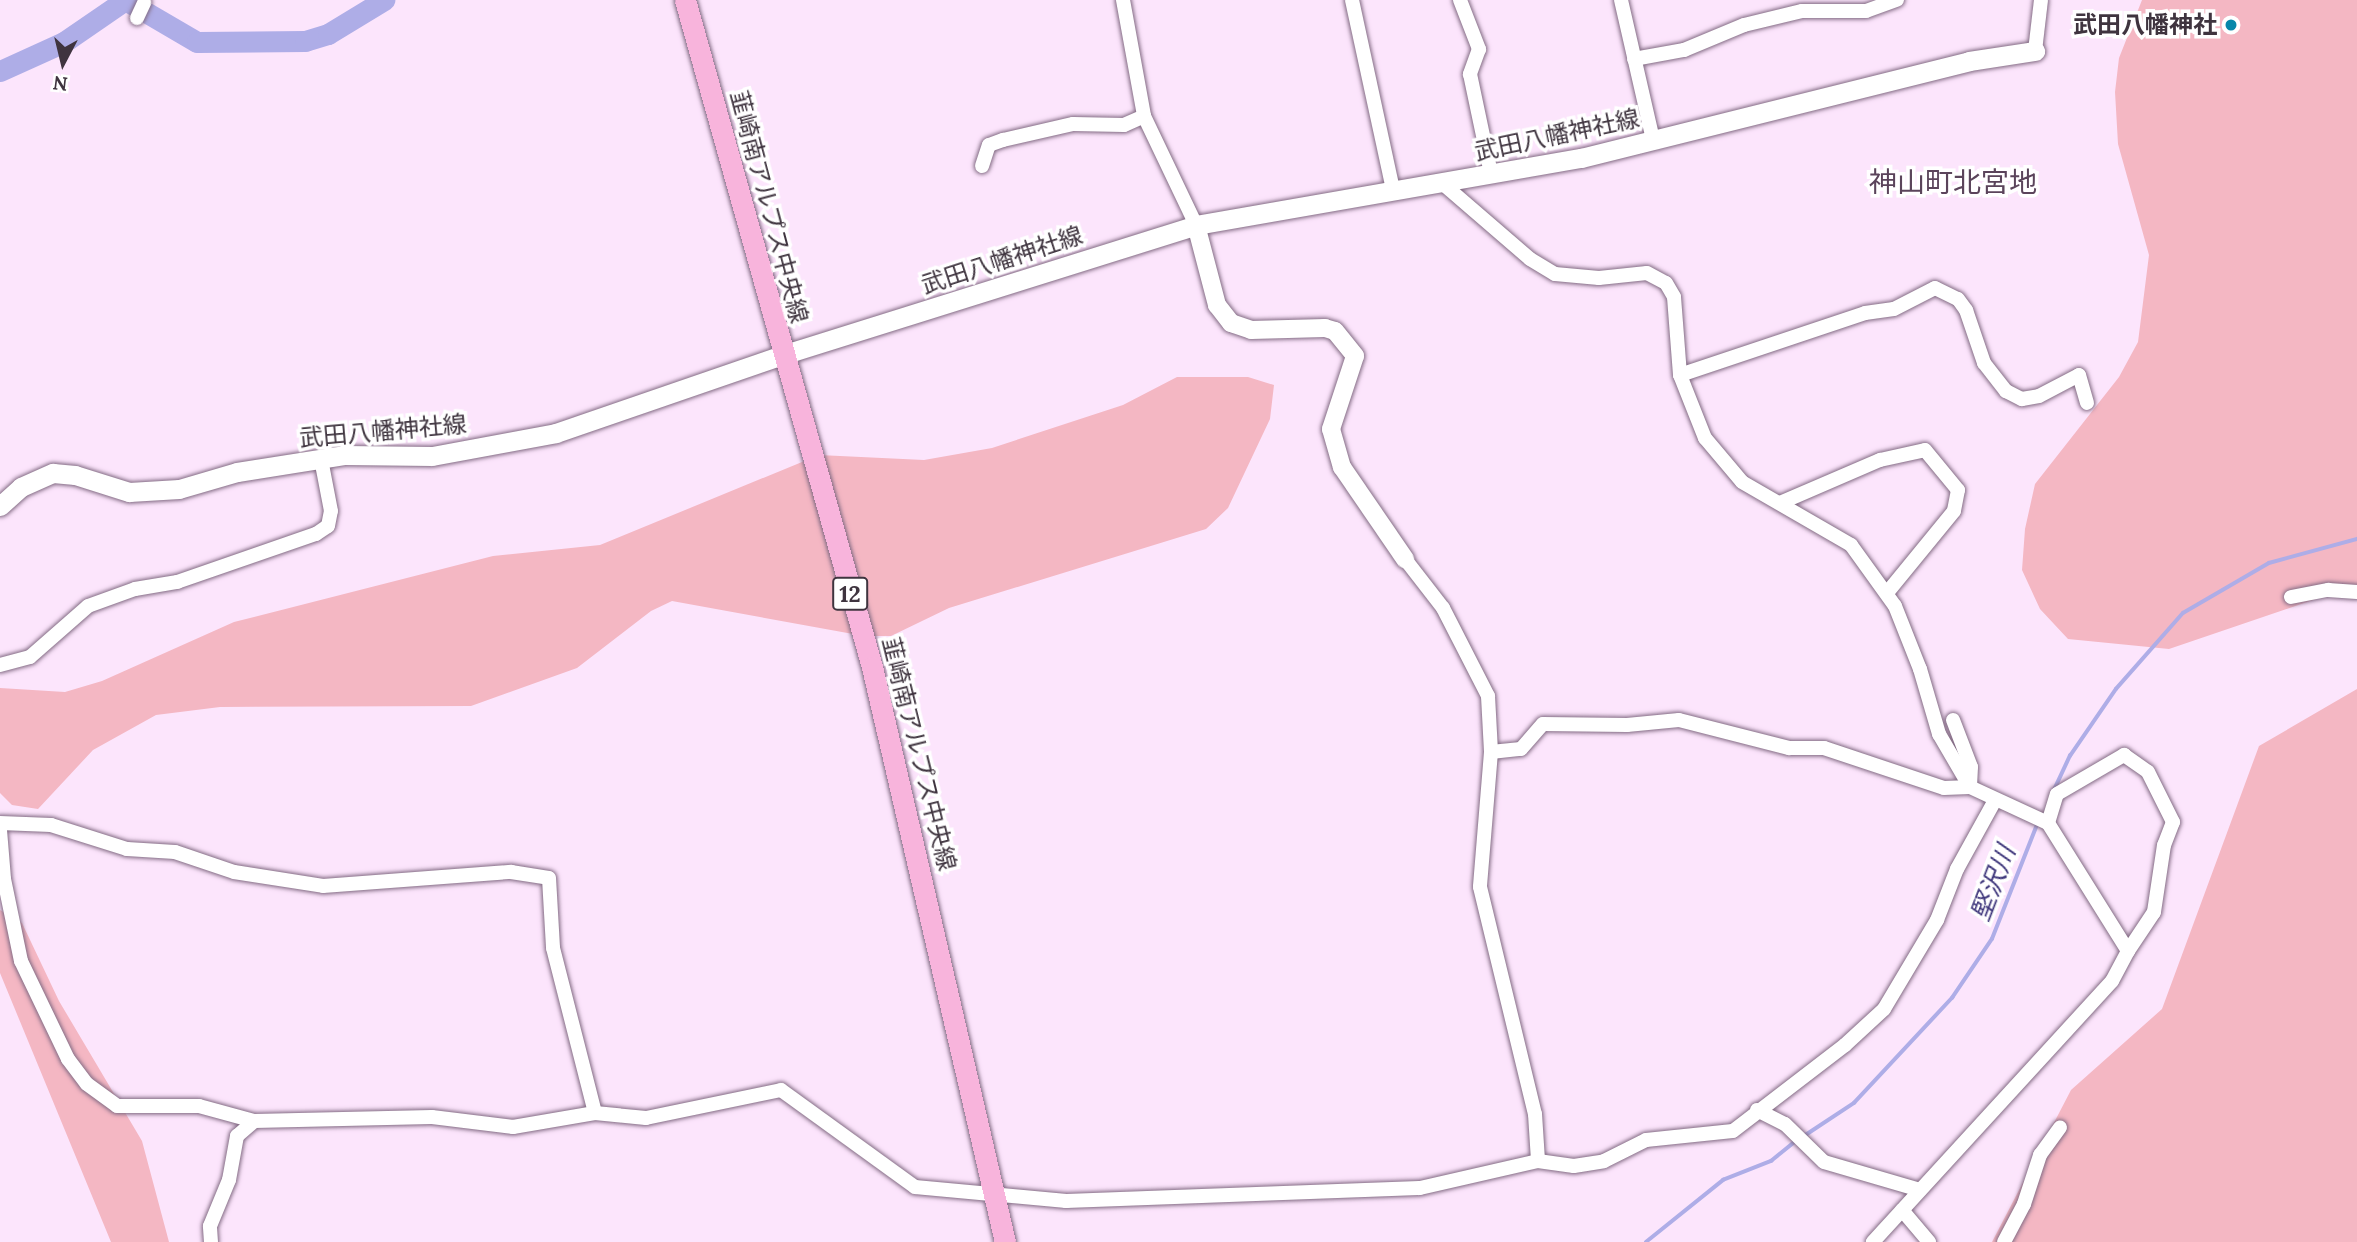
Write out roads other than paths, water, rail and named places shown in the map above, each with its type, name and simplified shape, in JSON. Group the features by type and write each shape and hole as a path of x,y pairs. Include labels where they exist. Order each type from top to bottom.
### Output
{"main road":[{"name":"韮崎南アルプス中央線","path":"685,0 782,355 872,667 1005,1242"},
{"name":"武田八幡神社線","path":"0,506 20,486 53,473 75,475 128,492 179,489 237,472 321,459 432,456 556,433 782,355 1196,225 1491,174 1653,140 1969,61 2035,51"}],"street":[{"path":"1123,0 1144,116 1196,225 1217,305 1231,323 1251,330 1325,328 1335,331 1355,356 1331,429 1342,467 1405,559 1443,608 1488,696 1490,752 1480,887 1535,1114 1538,1161"},
{"path":"1352,0 1393,190"},
{"path":"1460,0 1479,50 1470,74 1491,174"},
{"path":"1622,0 1653,140"},
{"path":"1634,60 1684,50 1744,25 1802,11 1866,11 1896,0"},
{"path":"2035,51 2041,0"},
{"path":"137,18 144,3"},
{"path":"982,166 989,145 1003,140 1073,124 1124,125 1144,116"},
{"path":"1442,183 1555,274 1599,278 1647,273 1666,284 1674,297 1680,375 1699,426 1716,455 1742,482 1838,534 1887,593 1920,669 1938,734 1970,787"},
{"path":"1680,375 1865,313 1894,309 1935,288 1958,299 1966,310 1984,363 2006,391 2022,399 2039,396 2079,375 2087,403"},
{"path":"1780,503 1880,460 1925,450 1958,490 1954,511 1887,593"},
{"path":"0,665 30,657 88,606 135,589 177,582 316,534 328,526 331,511 321,459"},
{"path":"2291,597 2329,590 2357,592"},
{"path":"1490,752 1521,749 1544,724 1679,720 1789,748 1824,748 1944,788 1970,787 2048,823 2128,951"},
{"path":"1954,720 1971,767 1970,787"},
{"path":"1873,1242 2112,981 2154,912 2164,845 2173,821 2148,772 2130,755 2119,757 2057,794 2048,823"},
{"path":"0,830 4,879 21,961 68,1059 87,1084 117,1105 199,1107 254,1121 432,1117 513,1127 595,1113 646,1118 781,1090 915,1187 937,1193 995,1192 1066,1201 1420,1188 1538,1161 1574,1166 1604,1161 1646,1140 1733,1131 1845,1045 1884,1009 1937,920 1957,869 2001,803"},
{"path":"0,823 51,825 127,849 174,852 234,872 323,886 511,872 549,878 553,948 595,1113"},
{"path":"1757,1111 1785,1124 1825,1162 1920,1190"},
{"path":"211,1242 210,1226 229,1180 237,1136 254,1121"},
{"path":"2004,1242 2024,1204 2040,1154 2056,1139 2060,1127"},
{"path":"1902,1210 1929,1242"}],"waterway":[{"path":"0,71 64,42 125,0 197,42 305,41 328,34 384,0"},
{"name":"堅沢川","path":"2054,790 2070,756 2116,689 2183,613 2269,563 2357,539"},
{"name":"堅沢川","path":"1804,1136 1854,1103 1952,998 1992,939 2038,822"},
{"name":"堅沢川","path":"1646,1242 1723,1180 1771,1161 1797,1140"}],"place":[{"name":"武田八幡神社","path":"2231,25"}],"district":[{"name":"神山町北宮地","path":"1953,182"}]}
